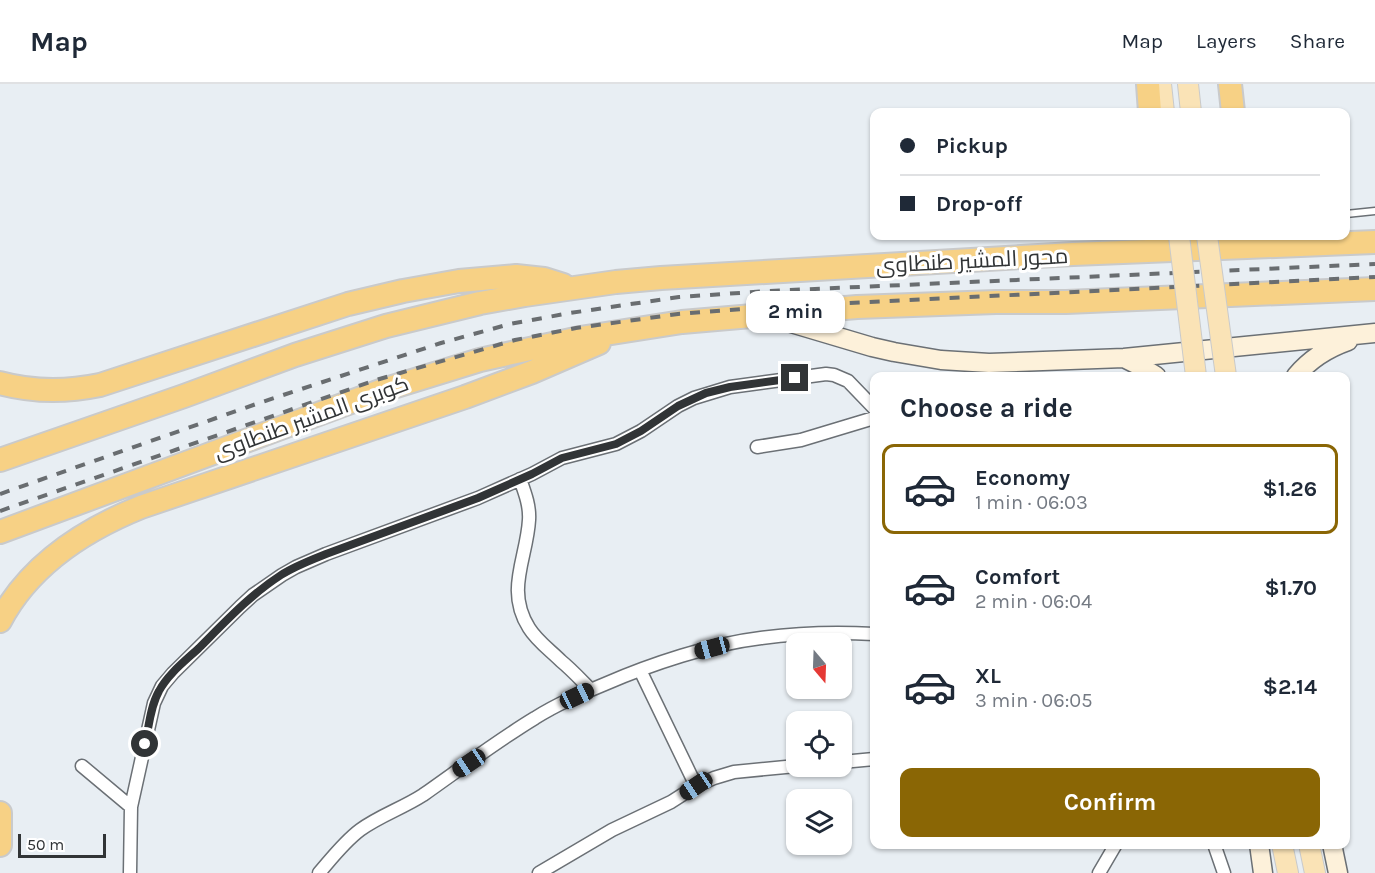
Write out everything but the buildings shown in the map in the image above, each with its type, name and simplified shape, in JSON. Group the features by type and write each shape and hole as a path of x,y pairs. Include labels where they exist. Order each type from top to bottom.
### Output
{"highway":[{"path":"1148,84 1150,108"},
{"path":"1230,84 1233,108"},
{"path":"1073,254 1087,240"},
{"name":"محور المشير طنطاوى","path":"570,287 661,278 1073,254 1331,240 1375,242"},
{"path":"0,383 51,391 100,385 348,304 431,285 516,276 544,279 570,287"},
{"path":"0,460 295,355 368,332 480,303 570,287"},
{"name":"محور المشير طنطاوى","path":"631,329 682,322 857,307 1066,302 1375,289"},
{"path":"0,621 13,599 35,573 63,550 108,521 141,507 499,385 631,329"},
{"name":"كوبرى المشير طنطاوى","path":"0,532 412,380 530,348 631,329"},
{"path":"0,813 0,845"}],"main road":[{"path":"1161,84 1164,108"},
{"path":"1188,84 1191,108"},
{"path":"1179,240 1196,372"},
{"path":"1208,240 1225,372"},
{"path":"1283,849 1288,873"},
{"path":"1310,849 1315,873"}],"street":[{"path":"763,315 872,347 917,357 989,363 1124,358 1372,333"},
{"path":"1300,372 1329,349 1372,333"},
{"path":"1124,358 1149,372"},
{"path":"130,873 131,807 157,694 167,679 253,595 282,575 311,560 478,498 562,458 616,444 641,431 678,406 706,393 730,387 817,375 834,375 849,381 870,404"},
{"path":"757,447 801,440 870,419"},
{"path":"520,479 530,518 517,593 522,616 540,642 591,690"},
{"path":"319,873 358,831 416,799 536,717 591,690 640,670 712,648 759,638 808,634 870,634"},
{"path":"640,670 696,786"},
{"path":"852,761 870,759"},
{"path":"82,766 131,807"},
{"path":"539,873 612,830 671,802 714,778 734,772 786,767"},
{"path":"1099,873 1113,849"},
{"path":"1216,849 1224,873"},
{"path":"1260,849 1263,873"},
{"path":"1333,849 1338,873"}],"lane":[{"path":"1350,214 1375,211"}],"railway":[{"path":"0,494 259,403 441,343 510,324 570,313 679,297 768,291 1375,264"},
{"path":"0,511 376,380 515,340 576,328 678,314 770,307 1375,277"}],"route":[{"path":"145,744 157,694 167,679 253,595 296,567 478,498 562,458 616,444 641,431 678,406 706,393 730,387 795,378"}]}
